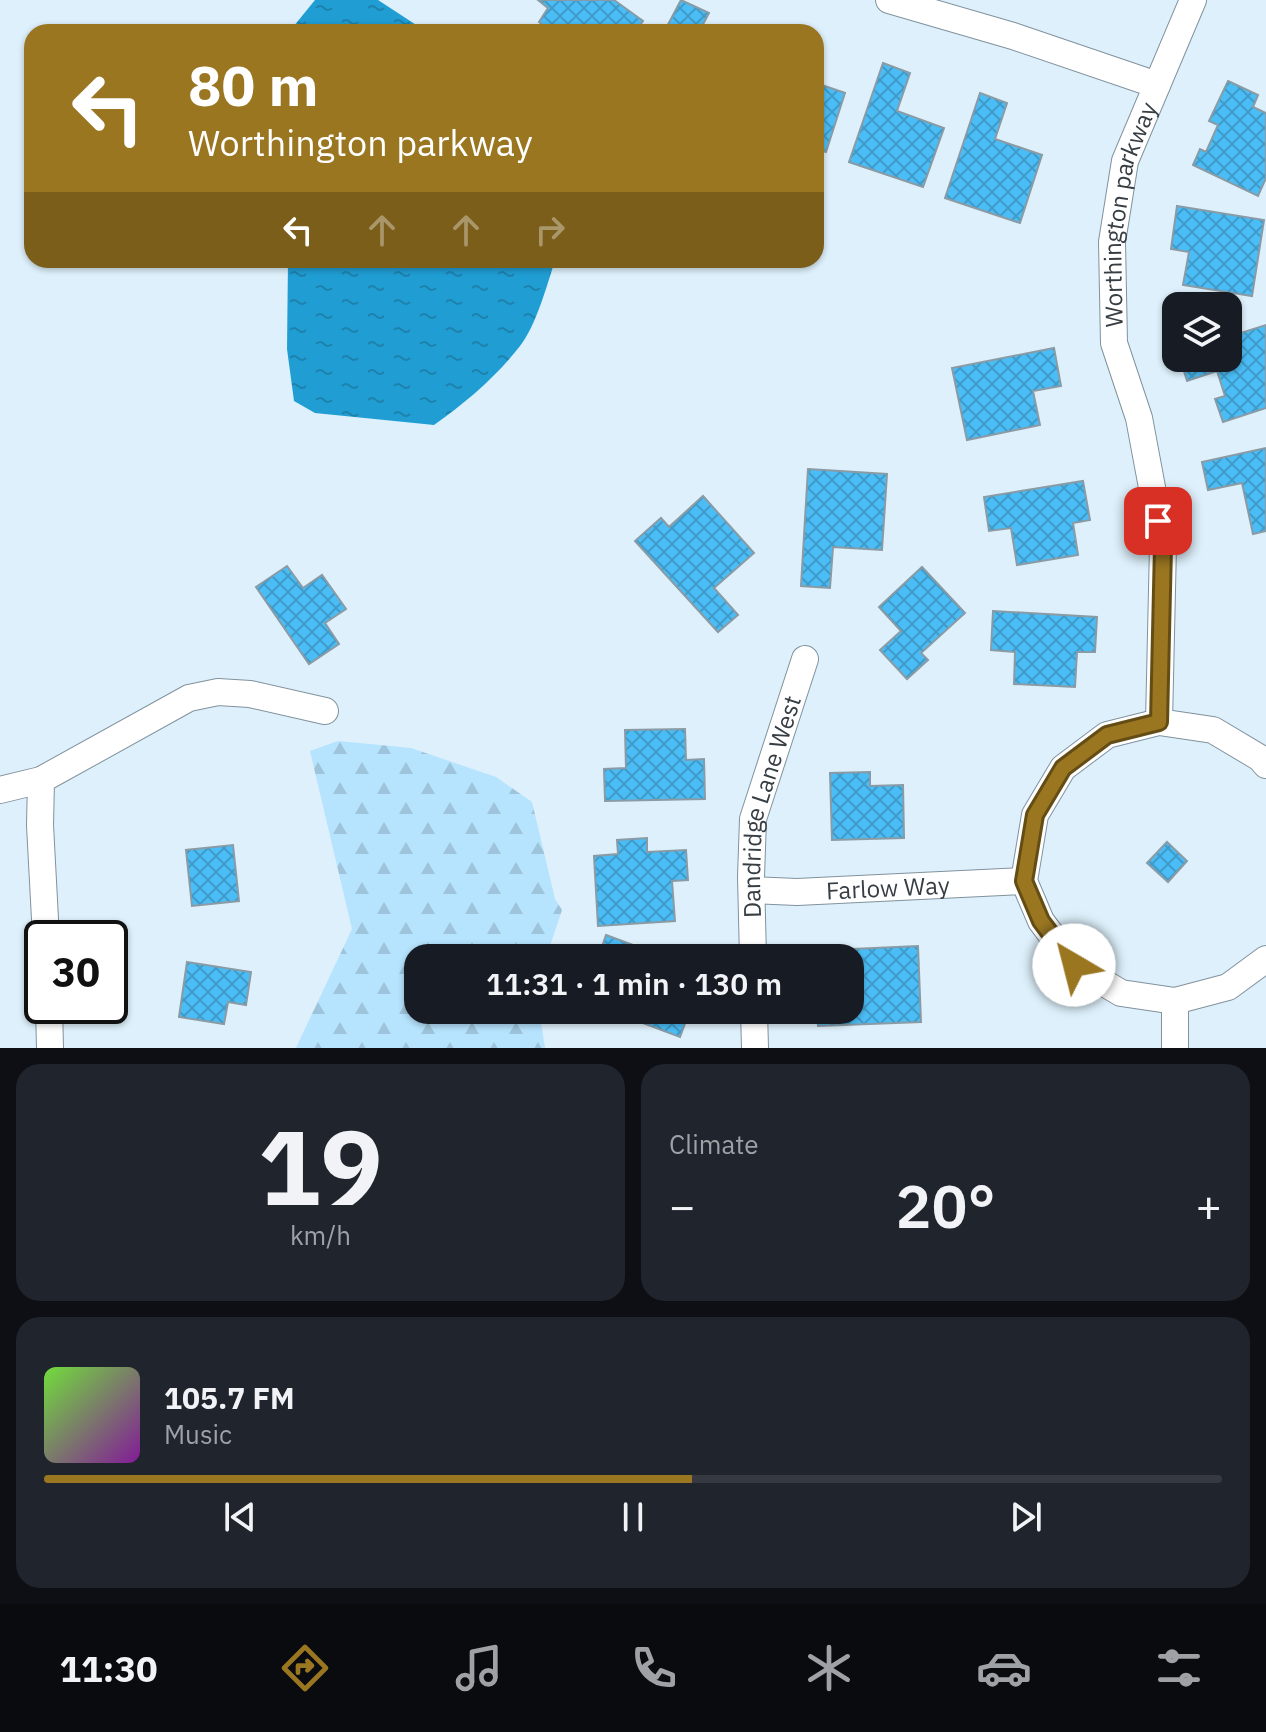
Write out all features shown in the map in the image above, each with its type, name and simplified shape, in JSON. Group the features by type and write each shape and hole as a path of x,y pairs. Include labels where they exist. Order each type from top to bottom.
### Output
{"street":[{"path":"889,0 1013,36 1157,85"},
{"name":"Worthington parkway","path":"1159,722 1163,546 1139,418 1114,343 1112,242 1125,161 1193,0"},
{"name":"Dandridge Lane West","path":"753,944 753,819 805,659"},
{"path":"0,790 41,780 189,698 218,692 250,694 325,711"},
{"path":"1266,765 1260,758 1213,730 1159,722 1107,735 1063,768 1035,815 1024,881 1041,921 1074,965 1121,993 1175,1001 1228,987 1266,959"},
{"path":"41,780 45,920"},
{"name":"Farlow Way","path":"752,890 797,892 1024,881"},
{"path":"1175,1001 1175,1048"},
{"path":"49,1024 50,1048"},
{"path":"754,1024 755,1048"}],"green space":[{"path":"338,741 411,748 496,777 532,802 555,899 562,910 551,944 404,944 404,1024 541,1024 545,1048 296,1048 352,929 310,751"}],"water":[{"path":"315,0 378,0 415,24 296,24"},
{"path":"288,268 553,268 536,317 520,346 480,389 434,425 315,413 294,401 287,349"}],"building":[{"path":"538,0 614,0 643,21 641,24 542,24 539,22 548,8"},
{"path":"681,0 709,13 703,24 668,24"},
{"path":"883,63 910,73 897,111 944,128 923,187 849,162"},
{"path":"1228,81 1258,95 1253,107 1266,113 1266,178 1258,196 1193,165 1200,149 1206,152 1218,125 1209,121"},
{"path":"824,86 845,93 824,151"},
{"path":"980,93 1007,103 995,139 1042,155 1020,223 945,198"},
{"path":"1177,206 1264,220 1252,296 1183,285 1189,252 1171,249"},
{"path":"1266,325 1266,408 1223,422 1215,399 1225,396 1217,372 1242,372 1242,333"},
{"path":"1054,348 1061,386 1033,391 1040,425 967,440 952,368"},
{"path":"1184,372 1214,372 1187,381"},
{"path":"1266,448 1266,531 1253,534 1242,483 1208,490 1202,462"},
{"path":"808,469 887,474 882,550 833,547 830,588 801,586"},
{"path":"1083,481 1090,520 1073,523 1078,555 1017,565 1011,528 989,531 984,497"},
{"path":"703,496 754,553 714,588 738,615 718,632 635,541 661,518 669,527"},
{"path":"287,566 303,588 322,575 346,609 325,623 339,644 309,664 256,587"},
{"path":"922,567 965,613 921,653 928,660 907,679 880,650 901,631 879,607"},
{"path":"993,611 1097,617 1095,652 1077,652 1075,687 1014,684 1015,652 991,650"},
{"path":"685,729 686,760 704,759 705,799 605,801 604,769 626,768 625,730"},
{"path":"870,772 870,786 903,785 904,838 832,840 830,773"},
{"path":"647,838 647,852 686,850 688,880 672,881 675,921 598,926 594,856 618,854 617,840"},
{"path":"1167,842 1187,861 1168,882 1147,863"},
{"path":"233,845 239,901 192,906 186,850"},
{"path":"606,935 630,944 603,944"},
{"path":"918,946 921,1022 818,1026 864,1024 864,948"},
{"path":"187,962 251,972 246,1005 228,1002 224,1024 179,1017"},
{"path":"645,1024 685,1024 680,1037"}],"route":[{"path":"1074,965 1041,921 1024,881 1035,815 1063,768 1107,735 1159,722 1163,546 1158,521"}]}
